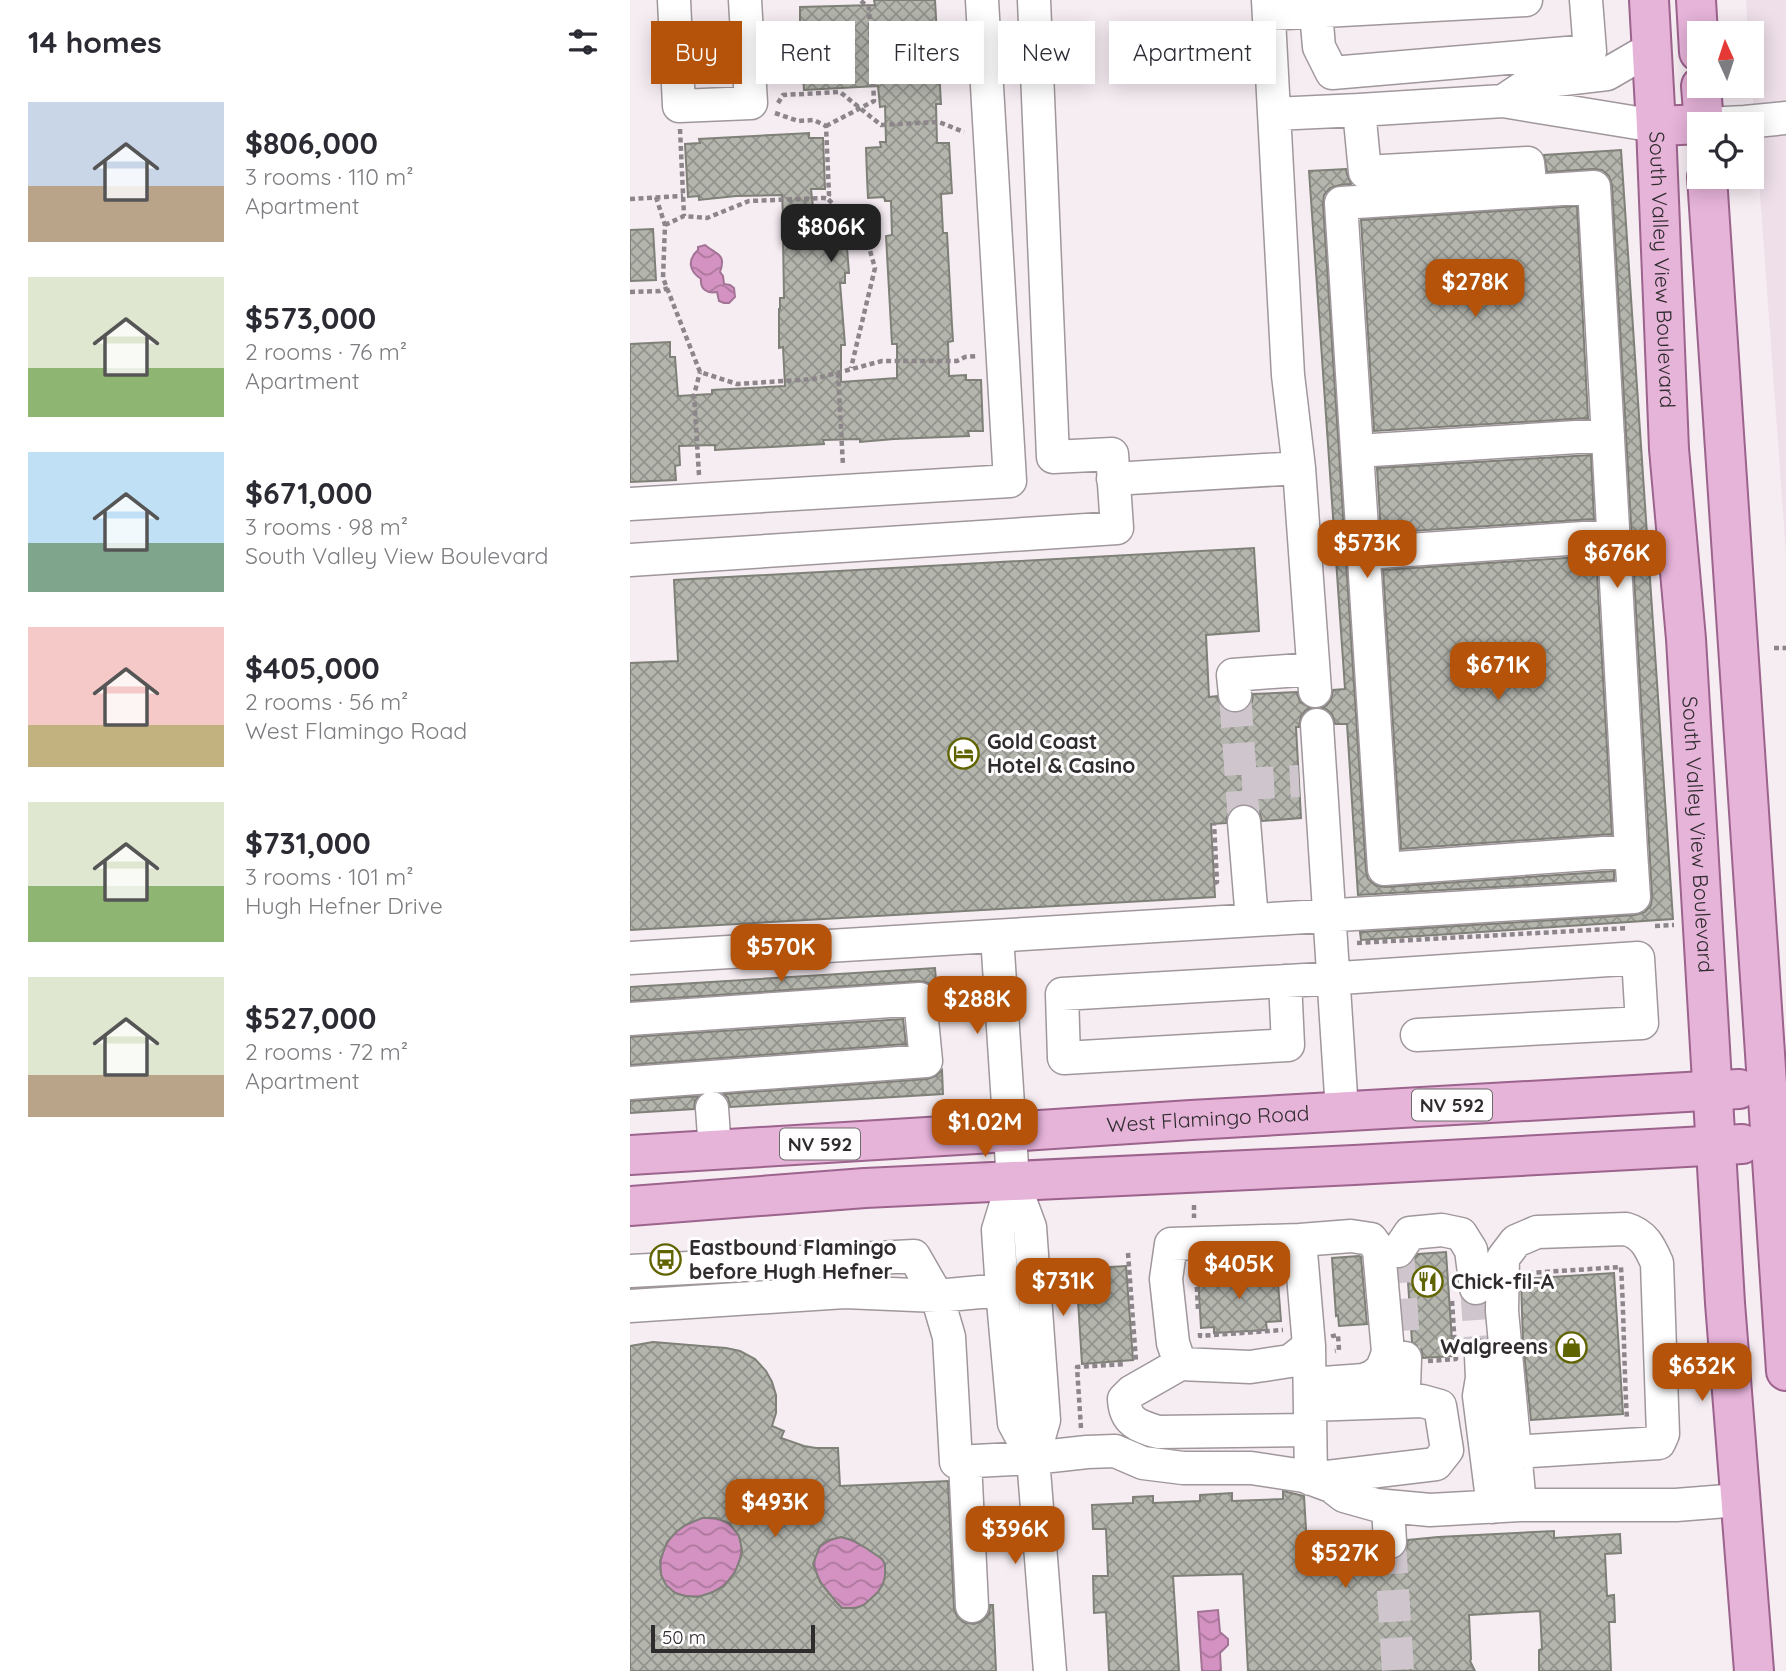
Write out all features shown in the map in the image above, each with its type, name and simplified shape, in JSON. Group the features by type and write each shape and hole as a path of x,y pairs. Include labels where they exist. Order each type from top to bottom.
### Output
{"main road":[{"name":"South Valley View Boulevard","path":"1649,0 1668,449 1686,639 1715,1146 1739,1500 1754,1671"},
{"path":"1696,0 1697,21"},
{"path":"1656,126 1687,125"},
{"path":"1708,189 1776,1088 1786,1371"},
{"name":"West Flamingo Road","path":"630,1155 1205,1119 1776,1088"},
{"name":"NV 592","path":"630,1206 865,1188 1778,1141"}],"street":[{"path":"674,0 679,106 751,103 745,0"},
{"path":"630,504 1010,481 982,0"},
{"path":"630,560 1117,528 1112,454 1053,457 1034,0"},
{"path":"1234,695 1233,676 1314,680 1299,468 1287,375 1268,7 1316,12 1526,0"},
{"path":"1316,12 1319,47 1332,73 1590,51 1586,0"},
{"path":"1503,101 1530,83 1607,74 1652,48"},
{"path":"1274,114 1503,101 1656,126"},
{"path":"1359,110 1365,172 1528,163 1531,191"},
{"path":"1764,120 1786,118"},
{"path":"630,958 1634,897 1632,852 1594,187 1341,203 1384,869 1632,852"},
{"path":"1357,451 1608,435"},
{"path":"1114,479 1299,468"},
{"path":"1364,553 1614,536"},
{"path":"1317,725 1310,780 1329,915 1342,1111"},
{"path":"1229,823 1252,920"},
{"path":"997,936 1013,1181 1030,1227 1044,1420 1033,1458 1050,1671"},
{"path":"1285,981 1288,1045 1064,1058 1062,994 1638,958 1642,1023 1417,1035"},
{"path":"630,1019 920,999 926,1061 630,1083"},
{"path":"712,1108 715,1150"},
{"path":"1013,1181 998,1230 1002,1290 1014,1423 1033,1458"},
{"path":"1398,1251 1410,1233 1442,1230 1461,1234 1471,1250 1461,1274 1502,1311 1514,1452 1506,1506"},
{"path":"1473,1287 1503,1258 1516,1241 1537,1232 1634,1232 1649,1243 1657,1264 1663,1434 1659,1443 1514,1452"},
{"path":"1180,1364 1173,1343 1166,1279 1171,1244 1351,1236 1371,1239 1379,1250 1388,1352 1381,1370 1373,1376 1310,1407"},
{"path":"1300,1240 1310,1349 1311,1479"},
{"path":"630,1271 914,1256 937,1296 948,1337 956,1462 1115,1451 1143,1463 1184,1468 1251,1468 1304,1476 1331,1486 1344,1496 1376,1505 1430,1510 1506,1506 1676,1505 1739,1500"},
{"path":"630,1306 845,1292 937,1296 1002,1290"},
{"path":"1310,1349 1290,1361 1250,1367 1180,1364 1131,1392 1124,1399 1129,1418 1141,1427 1158,1432 1310,1407 1422,1401 1440,1406 1447,1450 1436,1464 1311,1479"},
{"path":"1474,1356 1482,1378 1479,1395 1506,1506"},
{"path":"1393,1402 1404,1388 1411,1360"},
{"path":"965,1461 972,1606"},
{"path":"1388,1507 1390,1542"}],"path":[{"path":"826,126 874,101 869,8 860,0"},
{"path":"826,126 814,120 798,121 773,113 783,95 840,92 881,125 939,122 991,144"},
{"path":"679,106 684,216"},
{"path":"826,126 828,199"},
{"path":"630,199 683,196"},
{"path":"656,197 665,225 663,278 700,372 694,395 701,499"},
{"path":"665,225 684,216 707,218 749,201 828,199 866,237 875,268 851,369"},
{"path":"630,292 660,291 668,288"},
{"path":"700,372 737,384 814,379 882,360 957,361 965,357 1003,355"},
{"path":"838,373 844,491"},
{"path":"1774,648 1786,648"},
{"path":"1214,883 1217,882 1229,823"},
{"path":"1655,926 1681,924"},
{"path":"1352,944 1628,928"},
{"path":"1081,1429 1077,1367 1136,1363 1128,1253"},
{"path":"1196,1263 1198,1310"},
{"path":"1411,1360 1456,1359 1473,1287 1621,1267 1628,1426"},
{"path":"1199,1323 1200,1336 1284,1330 1310,1349 1335,1351 1339,1350 1338,1335 1333,1336 1332,1322"}],"shaded area":[{"path":"1746,0 1786,0 1786,553 1760,189 1764,189 1764,112 1754,112 1753,98 1764,98 1764,21 1747,21"}],"water":[{"path":"705,245 721,257 720,272 724,284 734,288 735,297 729,303 719,301 717,292 705,290 701,279 692,269 692,258 698,247"},
{"path":"702,1518 723,1521 736,1530 741,1543 740,1559 733,1574 722,1587 706,1595 687,1596 668,1587 663,1580 661,1561 663,1552 674,1534 687,1524"},
{"path":"841,1537 871,1550 881,1558 886,1569 884,1583 876,1595 857,1608 842,1608 825,1589 815,1568 818,1549"},
{"path":"1218,1610 1220,1632 1228,1639 1228,1645 1220,1653 1221,1671 1202,1671 1198,1612"}],"building":[{"path":"874,0 935,0 936,21 869,21 869,84 940,84 941,104 936,104 937,143 949,143 952,193 941,194 943,233 947,233 953,341 948,342 949,376 966,375 966,380 981,380 983,431 968,431 969,436 860,442 860,439 823,440 824,444 715,450 715,445 679,446 680,465 675,466 676,480 630,482 630,344 670,342 670,357 675,357 678,396 712,394 712,390 785,386 783,347 779,348 780,298 784,298 782,195 699,200 699,196 688,197 685,144 700,143 699,139 809,133 809,138 823,138 825,189 811,189 815,225 845,223 849,273 845,273 845,283 840,283 845,345 841,345 841,382 897,378 897,344 892,344 886,236 892,235 891,201 885,201 884,197 868,198 867,177 866,148 881,147 880,142 886,142 885,106 880,107 878,86 804,90 804,84 855,84 855,21 800,21 800,7 875,5"},
{"path":"1621,150 1673,919 1361,940 1360,932 1635,915 1645,912 1651,905 1612,186 1609,176 1602,170 1547,172 1544,155"},
{"path":"1346,169 1351,184 1330,188 1324,195 1323,204 1368,879 1375,885 1385,887 1614,871 1614,880 1358,895 1347,724 1335,724 1332,714 1321,708 1331,700 1333,690 1345,689 1309,171"},
{"path":"1577,206 1588,418 1374,431 1361,220"},
{"path":"653,229 656,280 630,281 630,230"},
{"path":"1591,455 1594,519 1381,533 1377,468"},
{"name":"Gold Coast Hotel & Casino","path":"1254,548 1259,631 1206,635 1209,697 1217,696 1221,706 1236,713 1246,709 1252,702 1253,694 1297,692 1300,702 1311,708 1301,716 1299,727 1296,727 1301,818 1262,821 1259,811 1251,805 1243,804 1233,807 1226,823 1211,824 1215,897 630,930 630,663 678,661 674,580"},
{"path":"1596,556 1612,834 1401,849 1383,570"},
{"path":"935,968 937,993 928,983 919,981 630,1001 630,987"},
{"path":"903,1019 906,1044 630,1065 630,1037"},
{"path":"942,1070 943,1094 730,1107 724,1094 927,1079"},
{"path":"699,1096 694,1109 630,1113 630,1101"},
{"name":"Chick-fil-A","path":"1446,1252 1453,1356 1423,1358 1421,1349 1412,1342 1407,1267 1418,1254"},
{"path":"1359,1256 1367,1324 1339,1326 1332,1258"},
{"path":"1126,1266 1133,1360 1082,1364 1076,1269"},
{"path":"1277,1270 1281,1321 1266,1322 1267,1330 1214,1333 1214,1327 1201,1328 1198,1276"},
{"name":"Walgreens","path":"1614,1273 1623,1414 1531,1420 1523,1343 1521,1279"},
{"path":"653,1342 726,1348 740,1351 755,1359 766,1371 776,1395 776,1413 772,1426 784,1431 781,1438 804,1446 838,1448 840,1486 948,1481 954,1608 963,1622 974,1624 989,1614 990,1605 993,1605 996,1671 630,1671 630,1346","holes":["702,1518 716,1518 729,1523 739,1536 741,1557 735,1572 724,1586 698,1597 685,1596 675,1593 666,1585 661,1575 660,1561 667,1542 676,1532","841,1537 866,1548 885,1564 885,1576 878,1592 864,1605 856,1608 842,1608 837,1603 820,1582 813,1564 820,1546"]},
{"path":"1283,1491 1304,1496 1307,1545 1372,1542 1375,1553 1390,1560 1399,1558 1406,1551 1408,1540 1554,1531 1554,1538 1620,1534 1621,1553 1605,1554 1607,1596 1614,1595 1615,1622 1609,1622 1611,1671 1539,1671 1539,1650 1542,1649 1540,1611 1469,1615 1470,1661 1475,1671 1248,1671 1243,1574 1173,1576 1179,1671 1109,1671 1106,1612 1094,1613 1093,1576 1108,1576 1106,1529 1093,1529 1092,1505 1133,1503 1133,1497 1153,1496 1153,1503 1200,1501 1200,1495 1232,1493 1232,1501 1283,1499"}],"tunnel":[{"path":"1235,695 1244,822"},
{"path":"1242,784 1299,781"},
{"path":"1398,1251 1405,1358"},
{"path":"1476,1288 1481,1356"},
{"path":"1390,1542 1398,1671"}],"place":[{"name":"Gold Coast Hotel & Casino","path":"964,754"},
{"name":"Eastbound Flamingo before Hugh Hefner","path":"666,1260"},
{"name":"Chick-fil-A","path":"1428,1282"},
{"name":"Walgreens","path":"1571,1347"}]}
